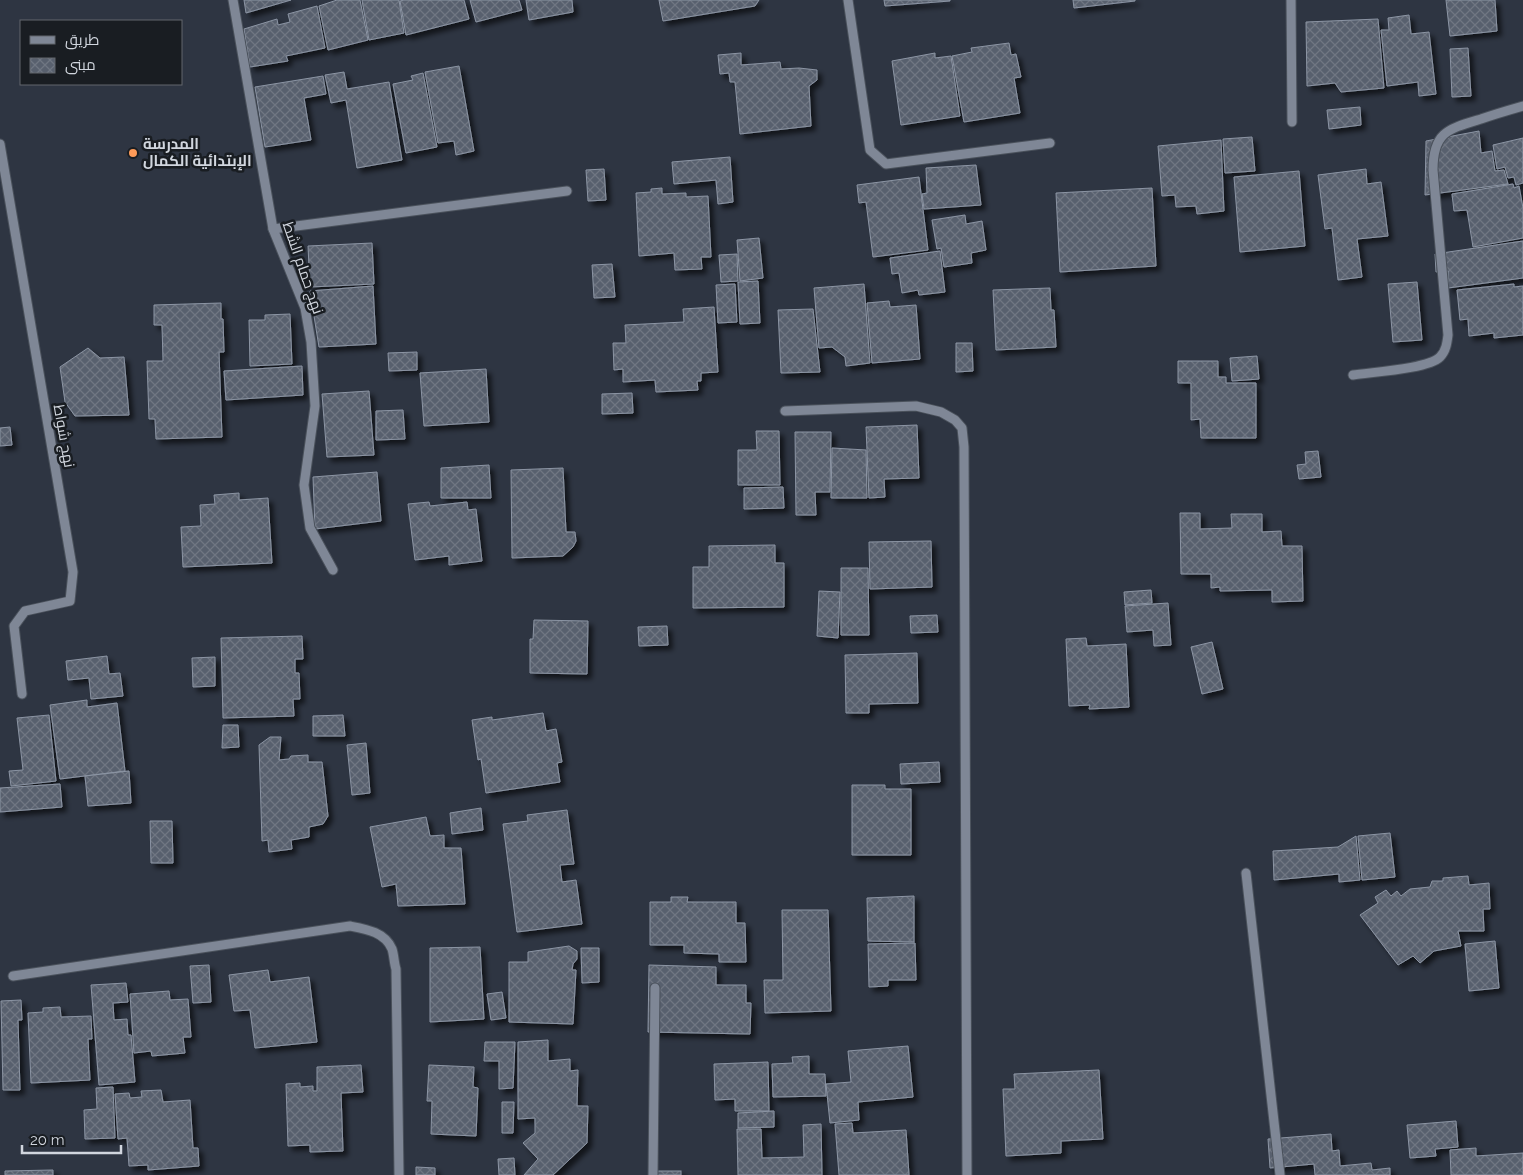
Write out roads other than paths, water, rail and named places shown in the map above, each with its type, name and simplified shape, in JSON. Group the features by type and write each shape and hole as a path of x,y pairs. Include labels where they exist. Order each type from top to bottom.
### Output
{"street":[{"name":"نهج حمام الشط","path":"233,0 273,228 305,308 311,342 316,406 304,485 310,528 333,570"},
{"path":"848,0 870,150 886,164 1050,143"},
{"path":"1291,0 1292,122"},
{"path":"1353,375 1426,364 1438,358 1444,352 1448,335 1433,153 1445,133 1458,126 1523,106"},
{"name":"نهج شواط","path":"0,144 73,572 70,601 26,611 14,626 22,694"},
{"path":"273,228 567,191"},
{"path":"784,411 916,406 941,412 955,420 962,428 964,447 968,1175"},
{"path":"1246,873 1280,1175"},
{"path":"13,976 350,926 370,930 382,936 392,949 396,969 399,1175"},
{"path":"653,1175 655,988"}],"place":[{"name":"المدرسة الإبتدائية الكمال","path":"133,153"}]}
